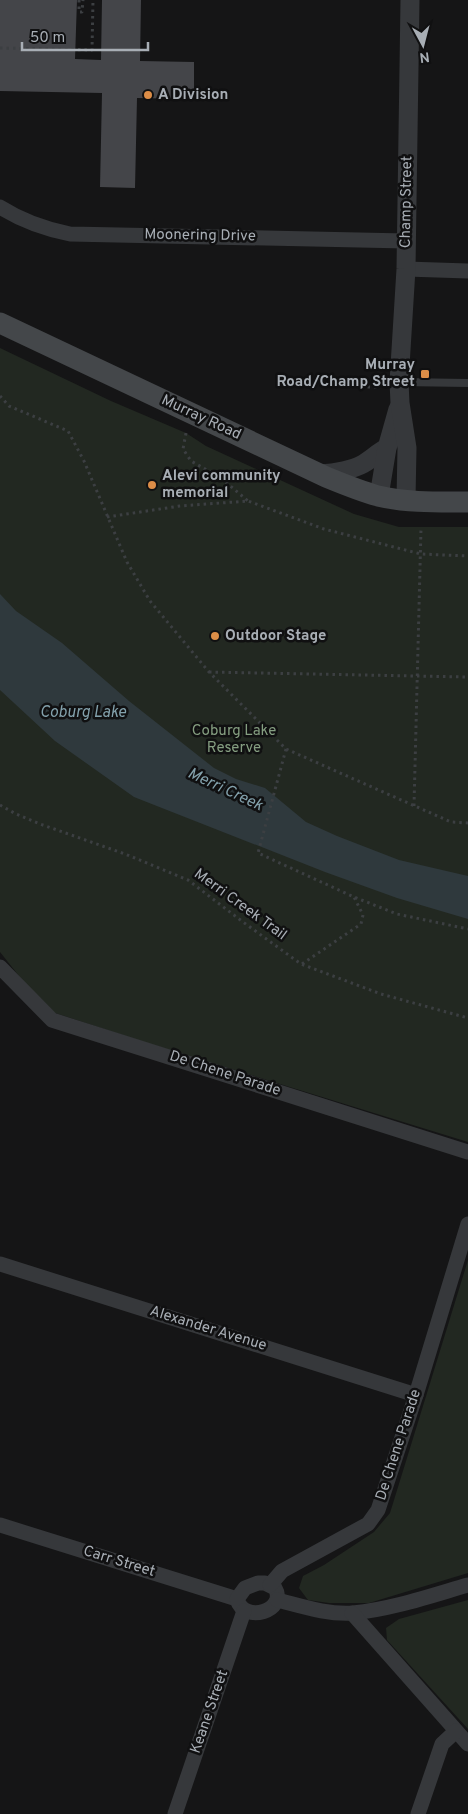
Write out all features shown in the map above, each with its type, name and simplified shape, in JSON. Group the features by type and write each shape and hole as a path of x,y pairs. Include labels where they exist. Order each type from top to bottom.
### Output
{"main road":[{"name":"Murray Road","path":"0,323 319,474 379,496 424,501 468,502"}],"street":[{"name":"Champ Street","path":"406,499 407,448 400,403 399,382 406,269 410,0"},
{"name":"Moonering Drive","path":"0,207 30,223 70,234 406,241"},
{"path":"406,269 468,271"},
{"name":"Champ Street","path":"379,496 387,448 400,403"},
{"path":"319,474 358,466 387,448"},
{"name":"De Chene Parade","path":"0,967 52,1020 468,1152"},
{"name":"De Chene Parade","path":"270,1585 282,1571 368,1524 378,1510 416,1395 468,1224"},
{"name":"Alexander Avenue","path":"0,1264 416,1395"},
{"name":"Carr Street","path":"0,1525 240,1605"},
{"path":"265,1583 270,1585 277,1592 277,1600 267,1610 252,1613 240,1605 245,1588 265,1583"},
{"path":"277,1600 321,1611 352,1613 401,1604 468,1586"},
{"name":"Keane Street","path":"175,1814 240,1605"},
{"path":"352,1613 468,1744"},
{"path":"418,1814 442,1744 456,1731"}],"lane":[{"path":"399,382 468,383"}],"path":[{"path":"0,48 92,50 93,0"},
{"path":"361,387 377,387"},
{"path":"0,396 9,406 68,431 84,461 127,562 150,601 209,672 286,749 451,822 468,823"},
{"path":"186,433 183,449 191,461 221,478 248,501 324,529 421,554 468,556"},
{"path":"107,517 180,506 248,501"},
{"path":"414,806 421,528"},
{"path":"209,672 468,677"},
{"path":"286,749 258,853 397,914 468,929"},
{"name":"Merri Creek Trail","path":"0,804 16,814 40,824 142,860 188,880 301,964 381,994 468,1018"},
{"path":"301,964 361,924 363,916 354,896"}],"green space":[{"name":"Coburg Lake Reserve","path":"0,348 111,401 186,433 206,446 354,514 399,527 468,527 468,1142 46,1010 0,952"},
{"path":"468,1260 468,1573 369,1603 329,1603 308,1600 299,1588 303,1576 324,1565 374,1532 390,1513"},
{"path":"468,1600 468,1729 387,1640 386,1628 399,1619"}],"water":[{"name":"Coburg Lake","path":"0,594 16,611 62,643 129,701 214,768 236,779 265,788 306,822 337,836 399,860 468,876 468,919 397,898 325,872 134,797 55,741 0,690"}],"building":[{"name":"A Division","path":"0,0 77,0 75,59 101,60 102,0 141,0 140,61 194,62 194,99 137,98 135,188 100,187 102,93 0,91"}],"place":[{"name":"A Division","path":"148,95"},
{"name":"Murray Road/Champ Street","path":"425,374"},
{"name":"Alevi community memorial","path":"152,485"},
{"name":"Outdoor Stage","path":"215,636"}],"water label":[{"name":"Merri Creek","path":"225,790"}]}
